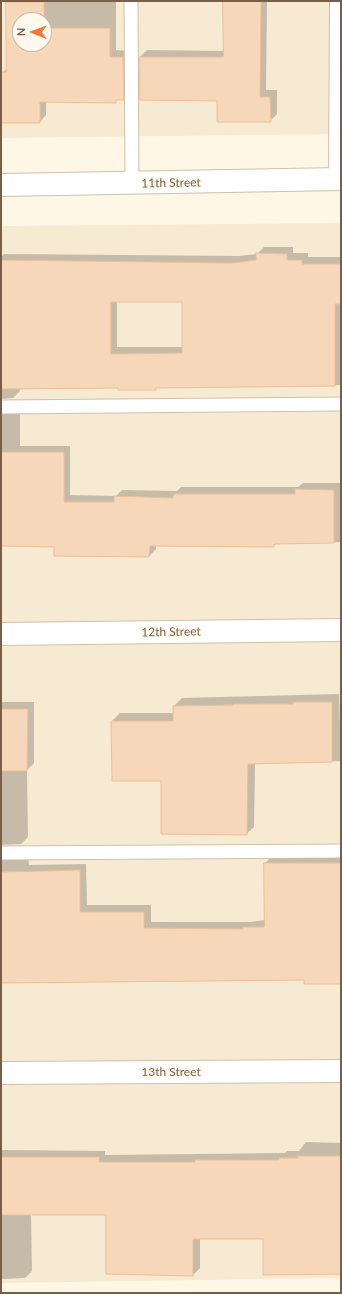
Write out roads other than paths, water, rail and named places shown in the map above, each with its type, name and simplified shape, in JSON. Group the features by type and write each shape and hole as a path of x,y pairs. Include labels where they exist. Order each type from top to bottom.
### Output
{"street":[{"path":"341,1 341,179"},
{"name":"11th Street","path":"1,185 132,184 341,179"},
{"name":"12th Street","path":"1,634 341,630"},
{"name":"13th Street","path":"1,1073 341,1070"}],"lane":[{"path":"131,1 132,184"},
{"path":"1,407 341,404"},
{"path":"1,853 341,851"}]}
